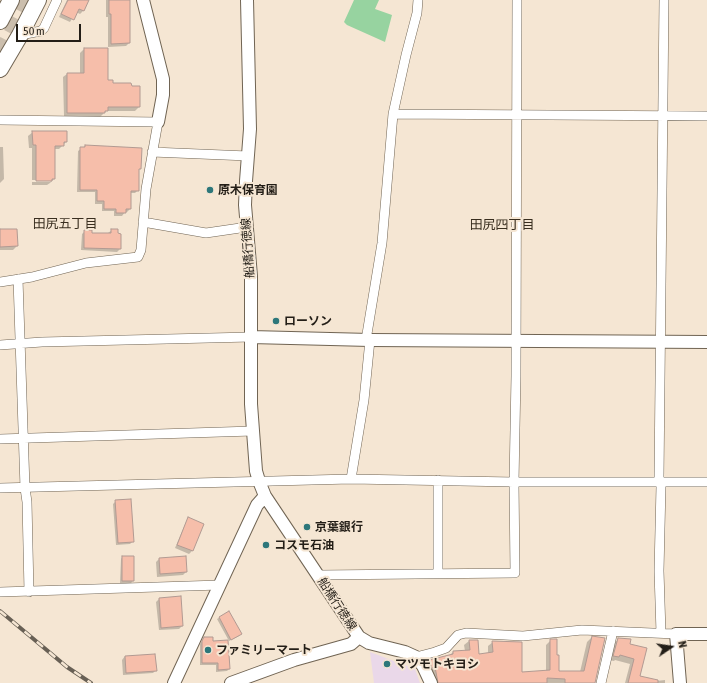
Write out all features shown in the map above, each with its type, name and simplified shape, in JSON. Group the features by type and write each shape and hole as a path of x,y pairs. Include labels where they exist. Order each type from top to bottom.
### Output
{"highway":[{"path":"0,21 11,0"},
{"path":"0,69 38,0"}],"main road":[{"path":"143,0 163,79 163,95 158,122"},
{"name":"船橋行徳線","path":"247,0 250,130 245,199 250,276 251,404 256,471 265,496 359,637 369,643 405,652 416,657"},
{"path":"251,337 368,340 707,342"},
{"path":"174,683 257,505 265,496"},
{"path":"680,683 676,634 707,634"},
{"path":"230,683 287,663 351,644 359,637"},
{"path":"416,657 424,666 431,683"}],"street":[{"path":"20,35 41,31 44,28 57,0"},
{"path":"351,479 364,400 368,340 382,243 393,114 417,13 418,0"},
{"path":"318,576 515,573 514,482 516,376 517,0"},
{"path":"661,633 659,571 661,486 664,0"},
{"path":"393,114 707,116"},
{"path":"0,120 158,122 146,189 141,250 138,257 86,263 0,282"},
{"path":"152,152 248,156"},
{"path":"143,222 206,233 247,227"},
{"path":"18,279 21,338 19,344 25,488 27,502 29,592"},
{"path":"0,345 42,342 251,337"},
{"path":"0,439 253,431"},
{"path":"0,488 351,479 514,482 707,482"},
{"path":"438,480 438,574"},
{"path":"0,592 220,585"},
{"path":"416,657 446,648 458,635 466,633 510,637 582,630 676,634"},
{"path":"601,683 613,631"}],"shaded area":[{"name":"マツモトキヨシ","path":"370,652 415,669 420,683 374,683"}],"green space":[{"path":"354,0 379,0 375,9 392,15 385,42 347,25 344,22"}],"building":[{"path":"68,0 89,0 84,11 79,9 74,20 61,14"},
{"path":"109,0 130,0 130,43 111,44 111,14 109,14"},
{"path":"84,48 108,48 108,80 113,80 113,83 131,83 132,86 140,86 140,107 108,107 108,111 105,111 105,113 67,113 67,73 84,73"},
{"path":"32,131 67,131 67,142 64,142 64,146 55,146 55,179 52,179 52,181 36,181 36,145 33,145"},
{"path":"85,145 142,148 141,169 139,169 139,191 131,191 131,209 126,209 126,213 116,213 116,209 104,209 104,201 97,201 97,190 80,190 80,147 85,147"},
{"path":"0,229 17,229 18,246 0,247"},
{"path":"111,229 118,229 118,233 121,234 121,249 84,248 84,230 92,230 92,233 111,233"},
{"path":"131,499 134,542 118,543 115,500"},
{"path":"188,517 204,524 193,551 177,545"},
{"path":"122,556 134,556 134,581 122,581"},
{"path":"186,556 187,572 160,574 159,558"},
{"path":"181,596 183,626 161,628 159,598"},
{"path":"229,611 242,634 231,640 219,617"},
{"path":"592,636 605,638 595,683 565,683 565,679 547,678 547,683 438,683 435,667 432,668 429,660 453,654 453,651 470,650 469,640 478,640 479,654 493,652 492,641 522,642 522,672 550,670 550,639 557,639 559,671 584,671"},
{"path":"204,637 213,637 213,641 228,640 230,669 218,670 218,663 202,663 202,641"},
{"path":"618,638 631,639 630,644 647,648 640,676 658,680 658,683 628,683 634,659 620,655 619,657 613,656"},
{"path":"155,654 157,671 126,673 125,656"}],"tunnel":[{"path":"0,55 29,0"}],"railway":[{"path":"0,611 67,667 91,683"}],"place":[{"name":"原木保育園","path":"210,190"},
{"name":"ローソン","path":"276,321"},
{"name":"京葉銀行","path":"307,527"},
{"name":"コスモ石油","path":"266,545"},
{"name":"ファミリーマート","path":"208,650"},
{"name":"マツモトキヨシ","path":"387,664"}],"district":[{"name":"田尻五丁目","path":"65,224"},
{"name":"田尻四丁目","path":"502,225"}]}
